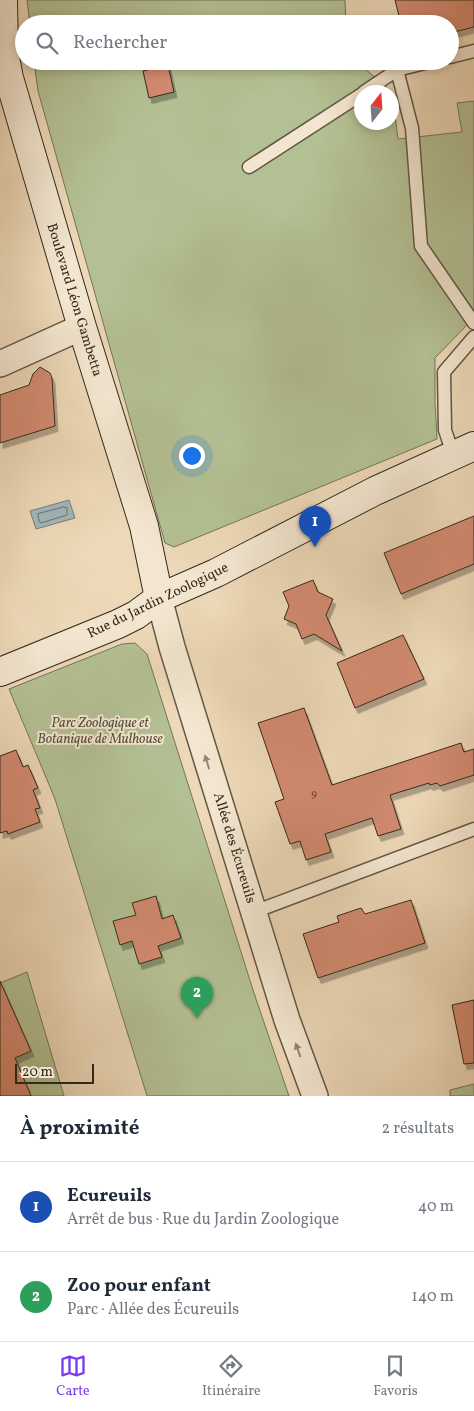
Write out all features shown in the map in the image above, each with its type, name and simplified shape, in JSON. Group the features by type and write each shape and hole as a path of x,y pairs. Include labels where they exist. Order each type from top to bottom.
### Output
{"main road":[{"name":"Boulevard Léon Gambetta","path":"2,15 4,52 9,78 82,327 144,526 159,598"},
{"name":"Rue du Jardin Zoologique","path":"0,672 118,624 136,615 159,598 216,573 375,491 463,450"}],"street":[{"path":"0,364 82,327"},
{"name":"Allée des Écureuils","path":"159,598 172,647 287,1020 315,1096"}],"lane":[{"path":"459,55 474,51"},
{"path":"374,85 397,70 412,128 421,246 474,323"},
{"path":"249,167 354,98"},
{"path":"463,450 445,430 444,372 474,337"},
{"path":"254,912 474,829"}],"green space":[{"path":"27,0 345,0 346,15 29,15"},
{"path":"35,70 366,70 384,85 354,85 354,130 397,130 398,139 462,132 457,103 474,101 474,322 467,325 435,358 437,439 174,547 165,543 38,91"},
{"name":"Parc Zoologique et Botanique de Mulhouse","path":"135,643 147,654 253,990 289,1096 147,1096 55,799 9,689 122,644"},
{"path":"27,972 64,1096 0,1096 0,983"},
{"path":"474,1084 474,1096 450,1096 450,1090"}],"water":[{"path":"69,500 75,518 36,529 30,511"}],"building":[{"path":"395,0 474,0 474,27 459,31 459,15 399,15"},
{"path":"169,70 174,92 149,98 143,71"},
{"path":"40,367 50,373 52,378 55,426 0,443 0,395 29,385 33,374"},
{"path":"474,516 474,564 401,594 384,553"},
{"path":"313,580 318,592 333,599 326,615 342,651 314,634 302,639 296,624 284,619 289,606 283,592"},
{"path":"403,635 424,679 355,708 337,663"},
{"path":"304,708 332,785 461,743 464,752 474,749 474,775 440,786 437,783 430,785 429,783 390,795 401,829 378,836 372,818 325,834 331,852 306,860 300,841 290,844 275,802 284,799 258,723"},
{"path":"16,750 23,767 28,765 38,788 33,790 40,808 35,809 40,822 8,834 7,831 0,833 0,756"},
{"path":"156,896 162,919 173,915 181,938 158,946 162,957 139,964 132,941 120,945 113,921 136,915 132,903"},
{"path":"411,900 425,943 318,978 303,934 339,922 337,916 361,908 365,914"},
{"path":"0,981 31,1051 15,1058 31,1096 0,1096"},
{"path":"474,1000 474,1063 464,1064 452,1005"}],"place":[{"name":"Ecureuils","path":"315,547"},
{"name":"Zoo pour enfant","path":"197,1018"}]}
